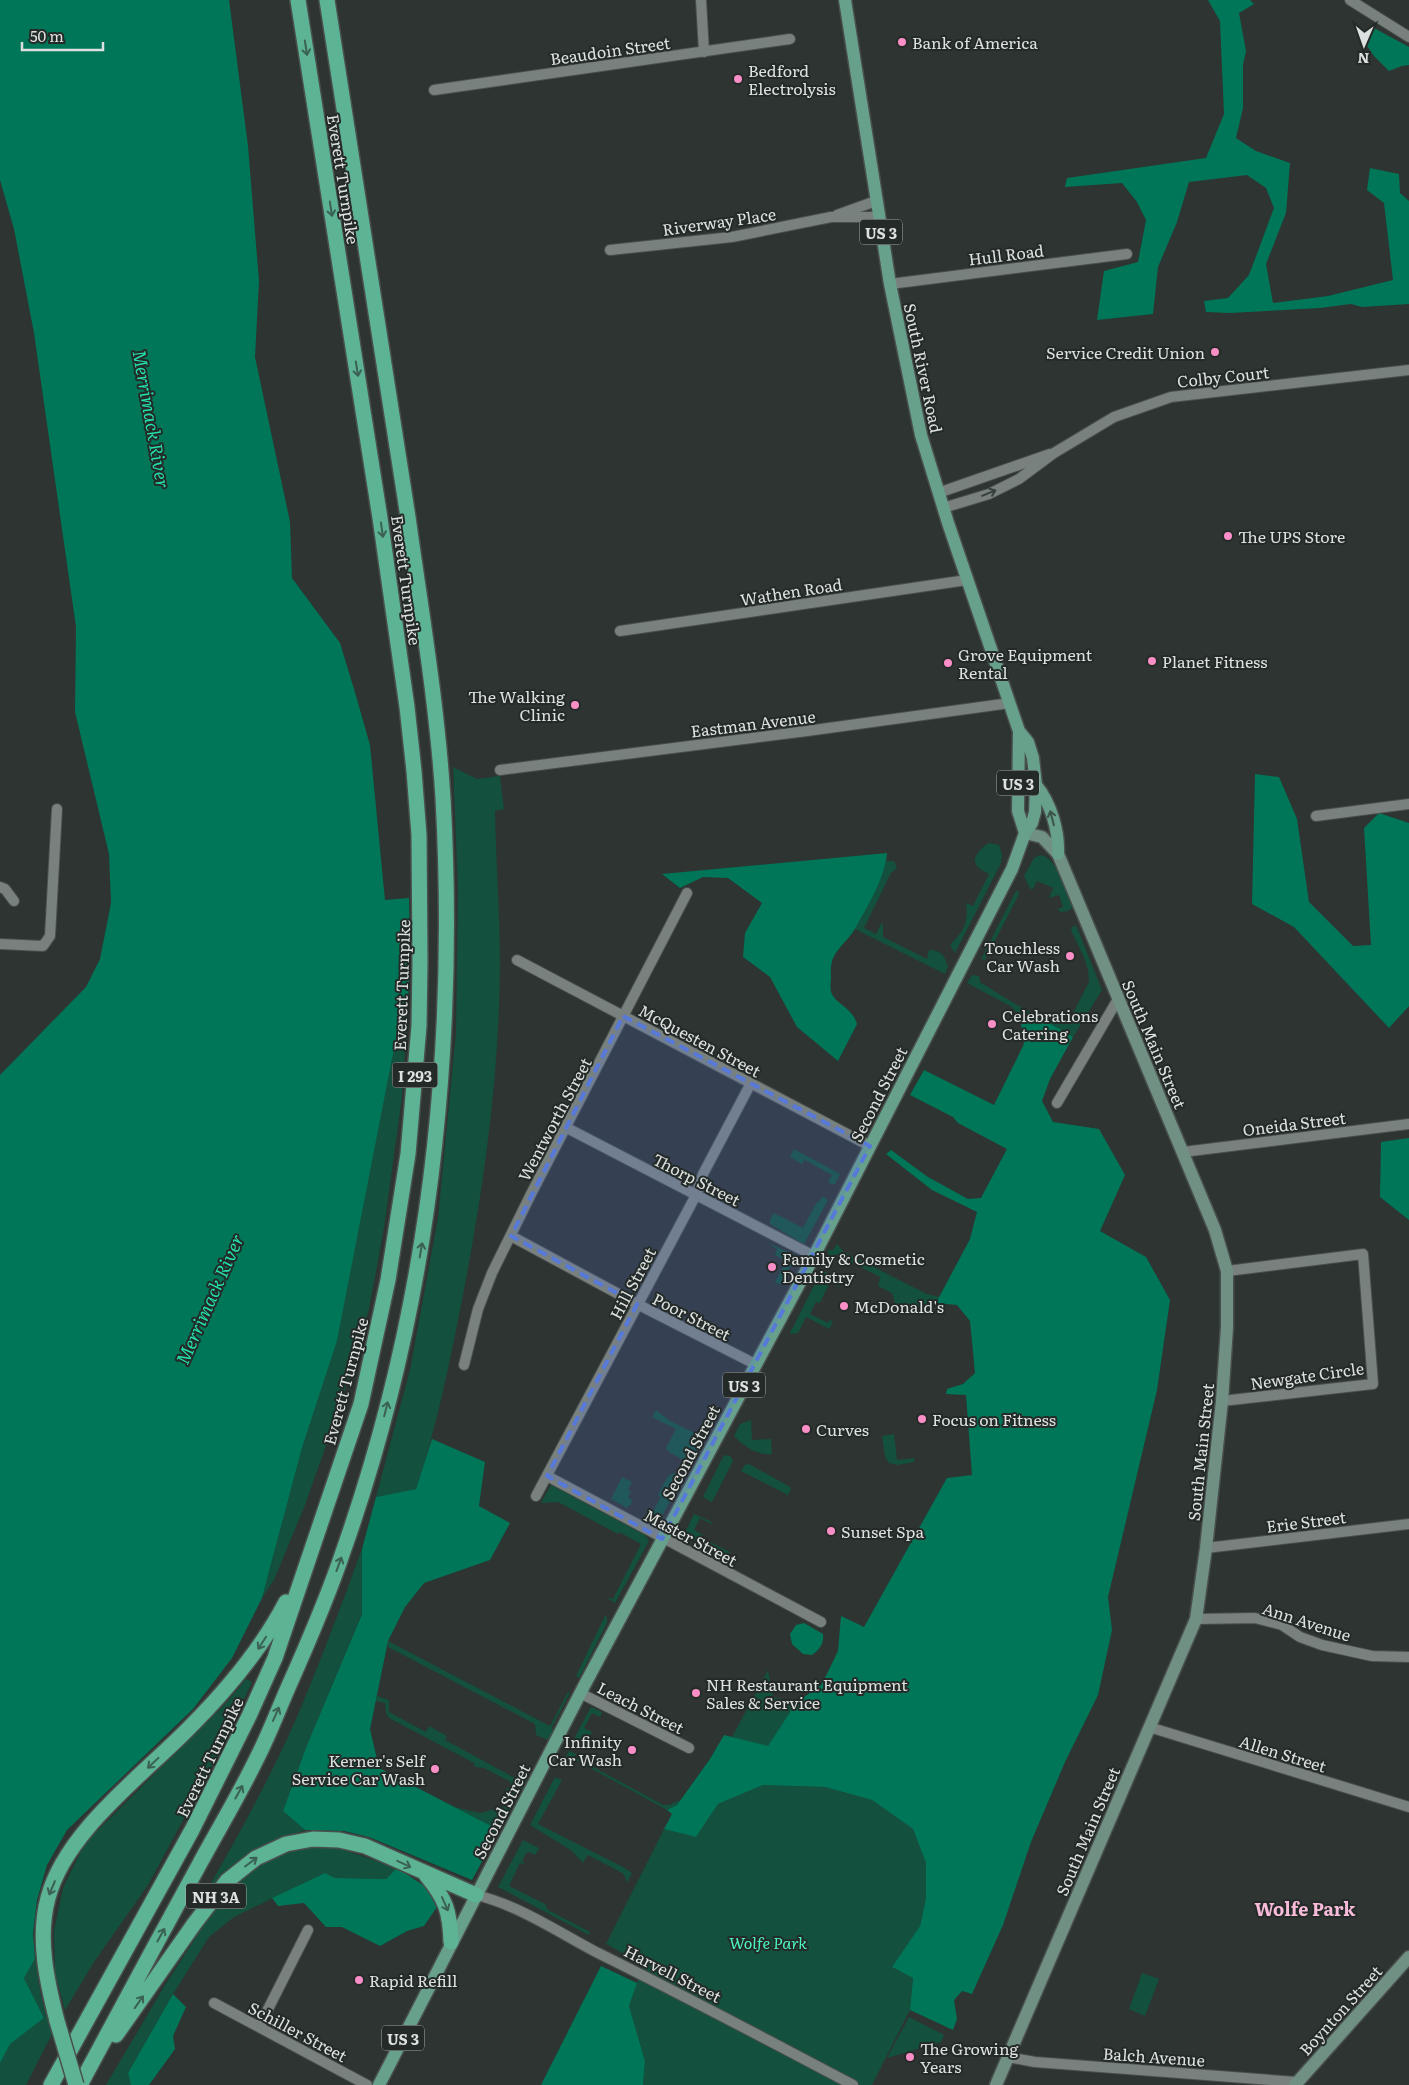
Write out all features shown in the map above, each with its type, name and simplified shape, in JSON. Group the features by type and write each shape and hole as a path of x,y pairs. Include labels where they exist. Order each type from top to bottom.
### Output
{"highway":[{"name":"Everett Turnpike","path":"50,2085 187,1839 249,1716 275,1658 361,1404 388,1280 399,1217 414,1099 419,1026 419,835 407,707 380,518 298,0"},
{"name":"Everett Turnpike","path":"79,2085 257,1759 318,1619 345,1547 382,1425 416,1276 432,1176 442,1074 446,997 447,920 445,844 439,750 430,666 327,0"},
{"path":"79,2085 57,2021 47,1983 43,1939 48,1898 59,1870 81,1837 106,1807 190,1728 258,1651 287,1600 361,1404"},
{"name":"NH 3A","path":"79,2085 199,1917 227,1881 256,1858 286,1844 313,1839 339,1840 365,1846 423,1872 437,1889 450,1916 451,1942"},
{"path":"423,1872 476,1895"}],"main road":[{"name":"South River Road","path":"845,0 890,284 921,436 938,493 1019,732 1017,754 1018,811 1025,833"},
{"name":"South River Road","path":"1019,732 1028,742 1033,758 1036,784 1036,812 1032,823 1025,833"},
{"path":"1036,784 1048,804 1056,832 1058,854"},
{"name":"South Main Street","path":"996,2085 1196,1618 1206,1548 1222,1401 1228,1318 1227,1271 1215,1230 1183,1152 1058,854 1042,837 1025,833"},
{"name":"Second Street","path":"379,2085 580,1692 814,1256 1012,869 1025,833"},
{"name":"Boynton Street","path":"1296,2083 1409,1957"}],"street":[{"path":"700,0 704,52"},
{"path":"1350,0 1409,37"},
{"name":"Beaudoin Street","path":"434,90 790,39"},
{"name":"Riverway Place","path":"610,250 732,237 831,217 876,202"},
{"name":"Riverway Place","path":"831,217 879,217"},
{"name":"Hull Road","path":"890,284 1127,254"},
{"name":"Colby Court","path":"943,508 989,494 1019,479 1054,453 1114,417 1171,397 1409,370"},
{"name":"Colby Court","path":"938,493 1031,459 1054,453"},
{"name":"Wathen Road","path":"620,631 967,580"},
{"name":"Eastman Avenue","path":"500,770 817,730 1010,702"},
{"path":"1316,816 1409,804"},
{"path":"0,944 42,946 50,936 57,809"},
{"path":"0,887 6,888 14,901"},
{"name":"Wentworth Street","path":"464,1365 482,1296 531,1194 567,1128 687,893"},
{"name":"McQuesten Street","path":"517,960 870,1146"},
{"path":"1058,1103 1118,999"},
{"name":"Hill Street","path":"536,1496 696,1195 703,1174 752,1083"},
{"name":"Oneida Street","path":"1183,1152 1409,1124"},
{"name":"Thorp Street","path":"567,1128 814,1256"},
{"name":"Poor Street","path":"511,1236 637,1304 756,1364"},
{"name":"Newgate Circle","path":"1222,1401 1373,1384 1363,1254 1227,1271"},
{"name":"Master Street","path":"547,1476 821,1622"},
{"name":"Erie Street","path":"1206,1548 1409,1524"},
{"name":"Ann Avenue","path":"1196,1618 1255,1618 1282,1625 1300,1637 1322,1645 1372,1656 1409,1656"},
{"name":"Leach Street","path":"580,1692 689,1748"},
{"name":"Allen Street","path":"1149,1727 1409,1807"},
{"name":"Harvell Street","path":"476,1895 492,1899 538,1921 758,2033 853,2085"},
{"path":"259,2027 308,1930"},
{"name":"Schiller Street","path":"214,2003 367,2085"},
{"name":"Balch Avenue","path":"1008,2057 1035,2062 1296,2083"}],"highlighted area":[{"path":"623,1016 870,1146 662,1539 547,1476 637,1304 511,1236"}],"green space":[{"path":"453,767 477,779 500,776 504,809 495,811 500,966 497,1049 489,1131 478,1213 463,1295 443,1393 424,1465 416,1489 376,1497 410,1370 438,1218 456,1033 458,889"},
{"path":"989,843 999,845 1002,854 1001,863 955,953 950,945 958,936 966,921 966,903 973,906 989,874 979,868 975,860 980,850"},
{"path":"1040,855 1046,857 1051,862 1060,876 1073,907 1068,911 1061,912 1057,909 1063,907 1059,895 1049,898 1053,888 1037,881 1033,889 1030,889 1024,876 1034,858"},
{"path":"886,861 894,861 897,868 891,873 864,928 876,934 881,924 883,924 883,937 927,959 929,950 939,952 948,966 945,974 855,929 885,867"},
{"path":"1016,891 1019,894 985,960 981,959"},
{"path":"1076,925 1102,990 1073,1037 1046,1021 1020,1017 1012,1007 967,983 972,975 979,976 980,982 1037,1016 1060,1024 1068,1023 1089,982 1086,962 1071,930"},
{"path":"408,1006 402,1097 384,1228 369,1309 339,1409 305,1505 274,1580 262,1598 302,1448 337,1341 402,1008"},
{"path":"794,1149 840,1174 835,1184 828,1182 832,1175 805,1160 802,1164 790,1157"},
{"path":"822,1196 828,1200 804,1244 770,1224 770,1219 774,1213 803,1228"},
{"path":"767,1242 796,1256 781,1285 775,1282 786,1261 775,1255 777,1249"},
{"path":"837,1244 844,1252 927,1294 939,1297 936,1303 897,1310 892,1293 878,1286 880,1277 836,1254 834,1263 832,1261 829,1257 828,1249 832,1251"},
{"path":"822,1270 834,1276 839,1287 830,1282 820,1303 816,1302 810,1314 828,1323 830,1320 833,1322 829,1329 806,1317 798,1333 791,1334 790,1333"},
{"path":"656,1410 670,1421 703,1437 691,1460 687,1462 669,1452 666,1448 676,1429 652,1417"},
{"path":"751,1420 752,1440 771,1439 772,1454 751,1450 734,1436 740,1424"},
{"path":"894,1434 897,1460 915,1458 914,1462 898,1465 889,1463 885,1457 882,1436"},
{"path":"724,1455 730,1456 733,1461 712,1502 703,1497"},
{"path":"749,1464 790,1487 788,1495 741,1471 745,1465"},
{"path":"674,1473 682,1478 660,1520 656,1520 654,1523 647,1519 647,1516 650,1509 654,1510 661,1497 658,1495 668,1476"},
{"path":"622,1477 632,1482 628,1490 631,1492 628,1497 632,1500 627,1508 611,1499"},
{"path":"551,1485 645,1535 649,1541 615,1603 606,1597 613,1599 641,1544 558,1502 541,1503"},
{"path":"694,1514 712,1522 711,1524 700,1518 694,1530 703,1535 702,1538 730,1552 727,1558 684,1535"},
{"path":"362,1549 362,1613 307,1745 283,1811 305,1830 257,1848 204,1895 252,1809 286,1742 322,1656"},
{"path":"605,1616 607,1617 607,1623 579,1678 576,1676"},
{"path":"388,1641 550,1726 568,1692 570,1693 552,1727 553,1731 548,1740 536,1735 535,1724 388,1647"},
{"path":"768,1670 773,1697 796,1703 768,1747 732,1737"},
{"path":"246,1679 252,1682 214,1763 148,1885 94,1962 65,2010 55,1974 54,1931 63,1888 85,1843 227,1702"},
{"path":"377,1696 389,1700 389,1712 426,1732 429,1726 447,1736 445,1740 515,1778 518,1773 527,1779 518,1797 505,1790 510,1787 511,1782 484,1768 475,1767 474,1763 389,1718 386,1713 385,1703 376,1701"},
{"path":"591,1707 602,1712 600,1717 592,1713 584,1728 592,1732 585,1745 574,1739"},
{"path":"569,1751 576,1754 575,1757 663,1805 669,1805 680,1800 677,1805 667,1810 574,1759 572,1762 565,1758"},
{"path":"555,1777 562,1780 538,1824 623,1867 632,1873 627,1883 624,1874 588,1855 583,1863 572,1851 530,1825"},
{"name":"Wolfe Park","path":"763,1785 825,1787 872,1800 913,1829 926,1863 926,1898 920,1926 892,1967 913,1978 910,2010 872,2085 643,2085 645,2061 629,2006 643,1964 606,1944 664,1829 696,1837 718,1804"},
{"path":"508,1806 511,1808 499,1830 455,1807 480,1813"},
{"path":"523,1840 539,1848 535,1855 529,1852 526,1853 522,1861 524,1862 523,1864 520,1863 509,1886 545,1904 548,1910 590,1932 589,1935 498,1887"},
{"path":"335,1847 397,1868 386,1879 335,1878 325,1873 234,1917 209,1937 173,1994 128,2073 131,2085 106,2085 165,1985 224,1894 255,1866 294,1848"},
{"path":"35,1959 41,1996 52,2034 26,2085 0,2085 0,2063 9,2044 44,2018 24,1978"},
{"path":"1142,1973 1159,1979 1145,2016 1129,2009"},
{"path":"909,2017 944,2035 941,2042 887,2058"}],"shaded area":[{"path":"0,0 229,0 248,146 259,281 255,357 290,522 292,578 340,643 370,745 385,900 409,898 410,952 408,1006 402,1008 337,1341 302,1448 262,1598 232,1658 193,1709 67,1830 47,1865 37,1900 33,1933 35,1959 24,1978 44,2018 10,2044 0,2063 0,1075 86,987 100,959 111,903 109,854 75,712 76,627 34,333 14,229 0,180"},
{"path":"1208,0 1250,0 1254,4 1239,13 1246,51 1243,65 1243,108 1236,138 1256,151 1290,163 1286,213 1266,264 1273,303 1328,296 1393,280 1384,203 1367,190 1370,168 1399,174 1400,193 1409,201 1409,304 1362,307 1351,304 1320,308 1230,313 1206,312 1204,301 1228,298 1249,275 1274,208 1266,188 1247,175 1189,182 1177,222 1158,267 1153,314 1097,320 1104,271 1138,262 1146,220 1137,202 1122,183 1065,187 1067,178 1206,158 1224,114 1220,21"},
{"path":"1374,28 1409,47 1409,65 1389,71 1374,56 1361,37"},
{"path":"1255,774 1279,777 1297,819 1309,902 1353,946 1371,945 1364,828 1379,813 1409,823 1409,1006 1389,1028 1294,927 1252,904"},
{"path":"887,853 883,872 871,901 852,934 835,954 831,967 831,992 836,1000 852,1014 857,1024 838,1061 797,1027 770,977 743,957 745,933 762,903 728,878 703,877 680,888 662,874"},
{"path":"1020,1017 1046,1021 1073,1037 1050,1079 1042,1101 1053,1122 1099,1129 1125,1175 1100,1231 1146,1257 1170,1300 1157,1390 1108,1597 1112,1630 1098,1695 1065,1762 1031,1842 1003,1925 972,1994 962,1991 954,2000 957,2019 953,2030 910,2010 913,1978 892,1967 920,1926 926,1898 926,1863 913,1829 872,1800 825,1787 763,1785 718,1804 696,1837 664,1829 672,1814 667,1810 677,1805 710,1759 724,1735 768,1746 796,1703 822,1684 838,1651 841,1616 864,1627 947,1478 972,1475 966,1395 946,1394 947,1389 963,1384 975,1373 970,1321 957,1305 936,1303 970,1239 977,1212 932,1190 886,1154 891,1150 928,1177 968,1199 981,1198 1007,1149 958,1123 953,1117 910,1095 924,1070 994,1105 1024,1044"},
{"path":"1409,1138 1409,1220 1380,1197 1381,1142"},
{"path":"432,1439 485,1462 479,1506 510,1523 490,1560 424,1583 405,1607 388,1641 370,1729 379,1768 499,1830 472,1880 369,1837 344,1831 305,1830 283,1811 307,1745 362,1614 362,1549 376,1497 416,1489"},
{"path":"804,1623 823,1634 821,1646 812,1655 803,1654 792,1644 790,1634 796,1625"},
{"path":"397,1868 426,1887 437,1907 424,1926 407,1931 380,1946 342,1927 326,1927 304,1903 278,1906 272,1898 325,1873 335,1878 386,1879"},
{"path":"601,1966 637,1983 629,2006 645,2061 643,2085 541,2085"},
{"path":"173,1994 186,2007 173,2036 175,2049 149,2085 131,2085 128,2073"}],"place":[{"name":"Bank of America","path":"902,42"},
{"name":"Bedford Electrolysis","path":"738,79"},
{"name":"Service Credit Union","path":"1215,352"},
{"name":"The UPS Store","path":"1228,536"},
{"name":"Planet Fitness","path":"1152,661"},
{"name":"Grove Equipment Rental","path":"948,663"},
{"name":"The Walking Clinic","path":"575,705"},
{"name":"Touchless Car Wash","path":"1070,956"},
{"name":"Celebrations Catering","path":"992,1024"},
{"name":"Family & Cosmetic Dentistry","path":"772,1267"},
{"name":"McDonald's","path":"844,1306"},
{"name":"Focus on Fitness","path":"922,1419"},
{"name":"Curves","path":"806,1429"},
{"name":"Sunset Spa","path":"831,1531"},
{"name":"NH Restaurant Equipment Sales & Service","path":"696,1693"},
{"name":"Infinity Car Wash","path":"632,1750"},
{"name":"Kerner's Self Service Car Wash","path":"435,1769"},
{"name":"Rapid Refill","path":"359,1980"},
{"name":"The Growing Years","path":"910,2057"}],"district":[{"name":"Wolfe Park","path":"1305,1908"}],"water label":[{"name":"Merrimack River","path":"152,419"},
{"name":"Merrimack River","path":"209,1299"}]}
